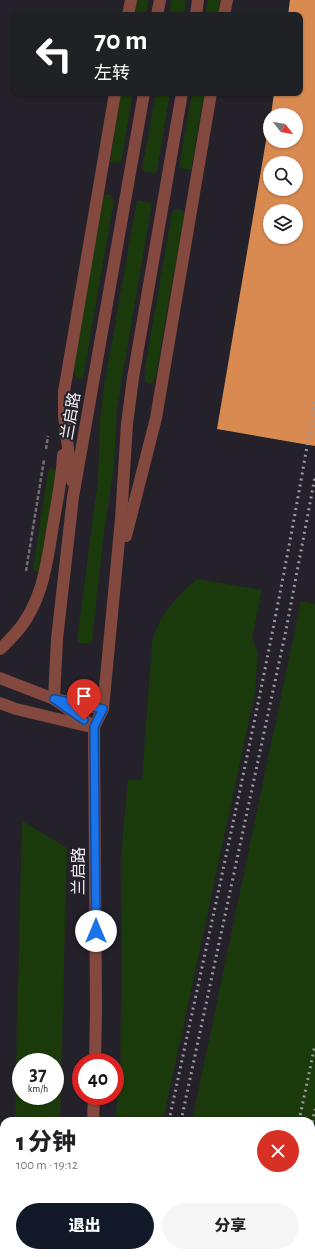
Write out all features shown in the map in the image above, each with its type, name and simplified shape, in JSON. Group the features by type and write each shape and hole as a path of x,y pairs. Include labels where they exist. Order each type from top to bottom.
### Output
{"street":[{"path":"129,12 131,0"},
{"path":"158,12 160,0"},
{"path":"196,12 198,0"},
{"path":"225,12 227,0"},
{"path":"0,649 17,632 27,618 35,604 46,569 62,468 66,373 114,96"},
{"name":"兰启路","path":"54,699 57,639 73,497 144,96"},
{"name":"兰启路","path":"95,1053 94,727 103,709 121,519 127,424 133,378 181,96"},
{"path":"114,592 127,531 156,418 210,96"},
{"path":"64,416 73,497"},
{"path":"0,678 54,699 103,709"},
{"path":"54,699 94,727"},
{"path":"0,703 16,709 94,727"},
{"path":"93,1117 94,1105"}],"green space":[{"path":"136,0 148,0 146,12 134,12"},
{"path":"171,0 186,0 184,12 169,12"},
{"path":"208,0 220,0 218,12 206,12"},
{"path":"121,96 132,96 121,163 110,162"},
{"path":"155,96 169,96 157,170 155,173 145,172 142,169"},
{"path":"191,96 203,96 191,170 179,168"},
{"path":"106,194 111,195 114,200 82,379 76,378 74,370 102,198"},
{"path":"137,200 152,203 117,408 114,466 103,540 92,642 90,644 80,643 77,640 98,480 100,420 103,393"},
{"path":"174,209 183,211 184,215 156,374 153,382 150,384 145,380 145,368 172,213"},
{"path":"52,468 55,469 56,472 39,570 37,573 33,569 48,473"},
{"path":"197,579 262,590 252,638 258,652 255,692 164,1117 115,1117 117,1105 124,1105 124,1053 120,1053 122,974 121,862 128,780 142,780 152,643 164,615 182,592"},
{"path":"301,601 315,604 315,1117 193,1117"},
{"path":"22,821 67,848 62,1053 17,1053"},
{"path":"15,1105 60,1105 60,1117 15,1117"}],"building":[{"path":"290,0 315,0 315,446 217,429 263,158 263,196 303,196 303,156 263,156 265,148 303,148 303,108 272,108 274,96 303,96 303,12 288,12"}],"railway":[{"path":"170,1117 265,671 315,399"},
{"path":"182,1117 286,630 315,477"},
{"path":"300,1117 315,1045"},
{"path":"313,1117 315,1109"}],"route":[{"path":"84,720 54,699 103,709 94,727 96,931"}]}
